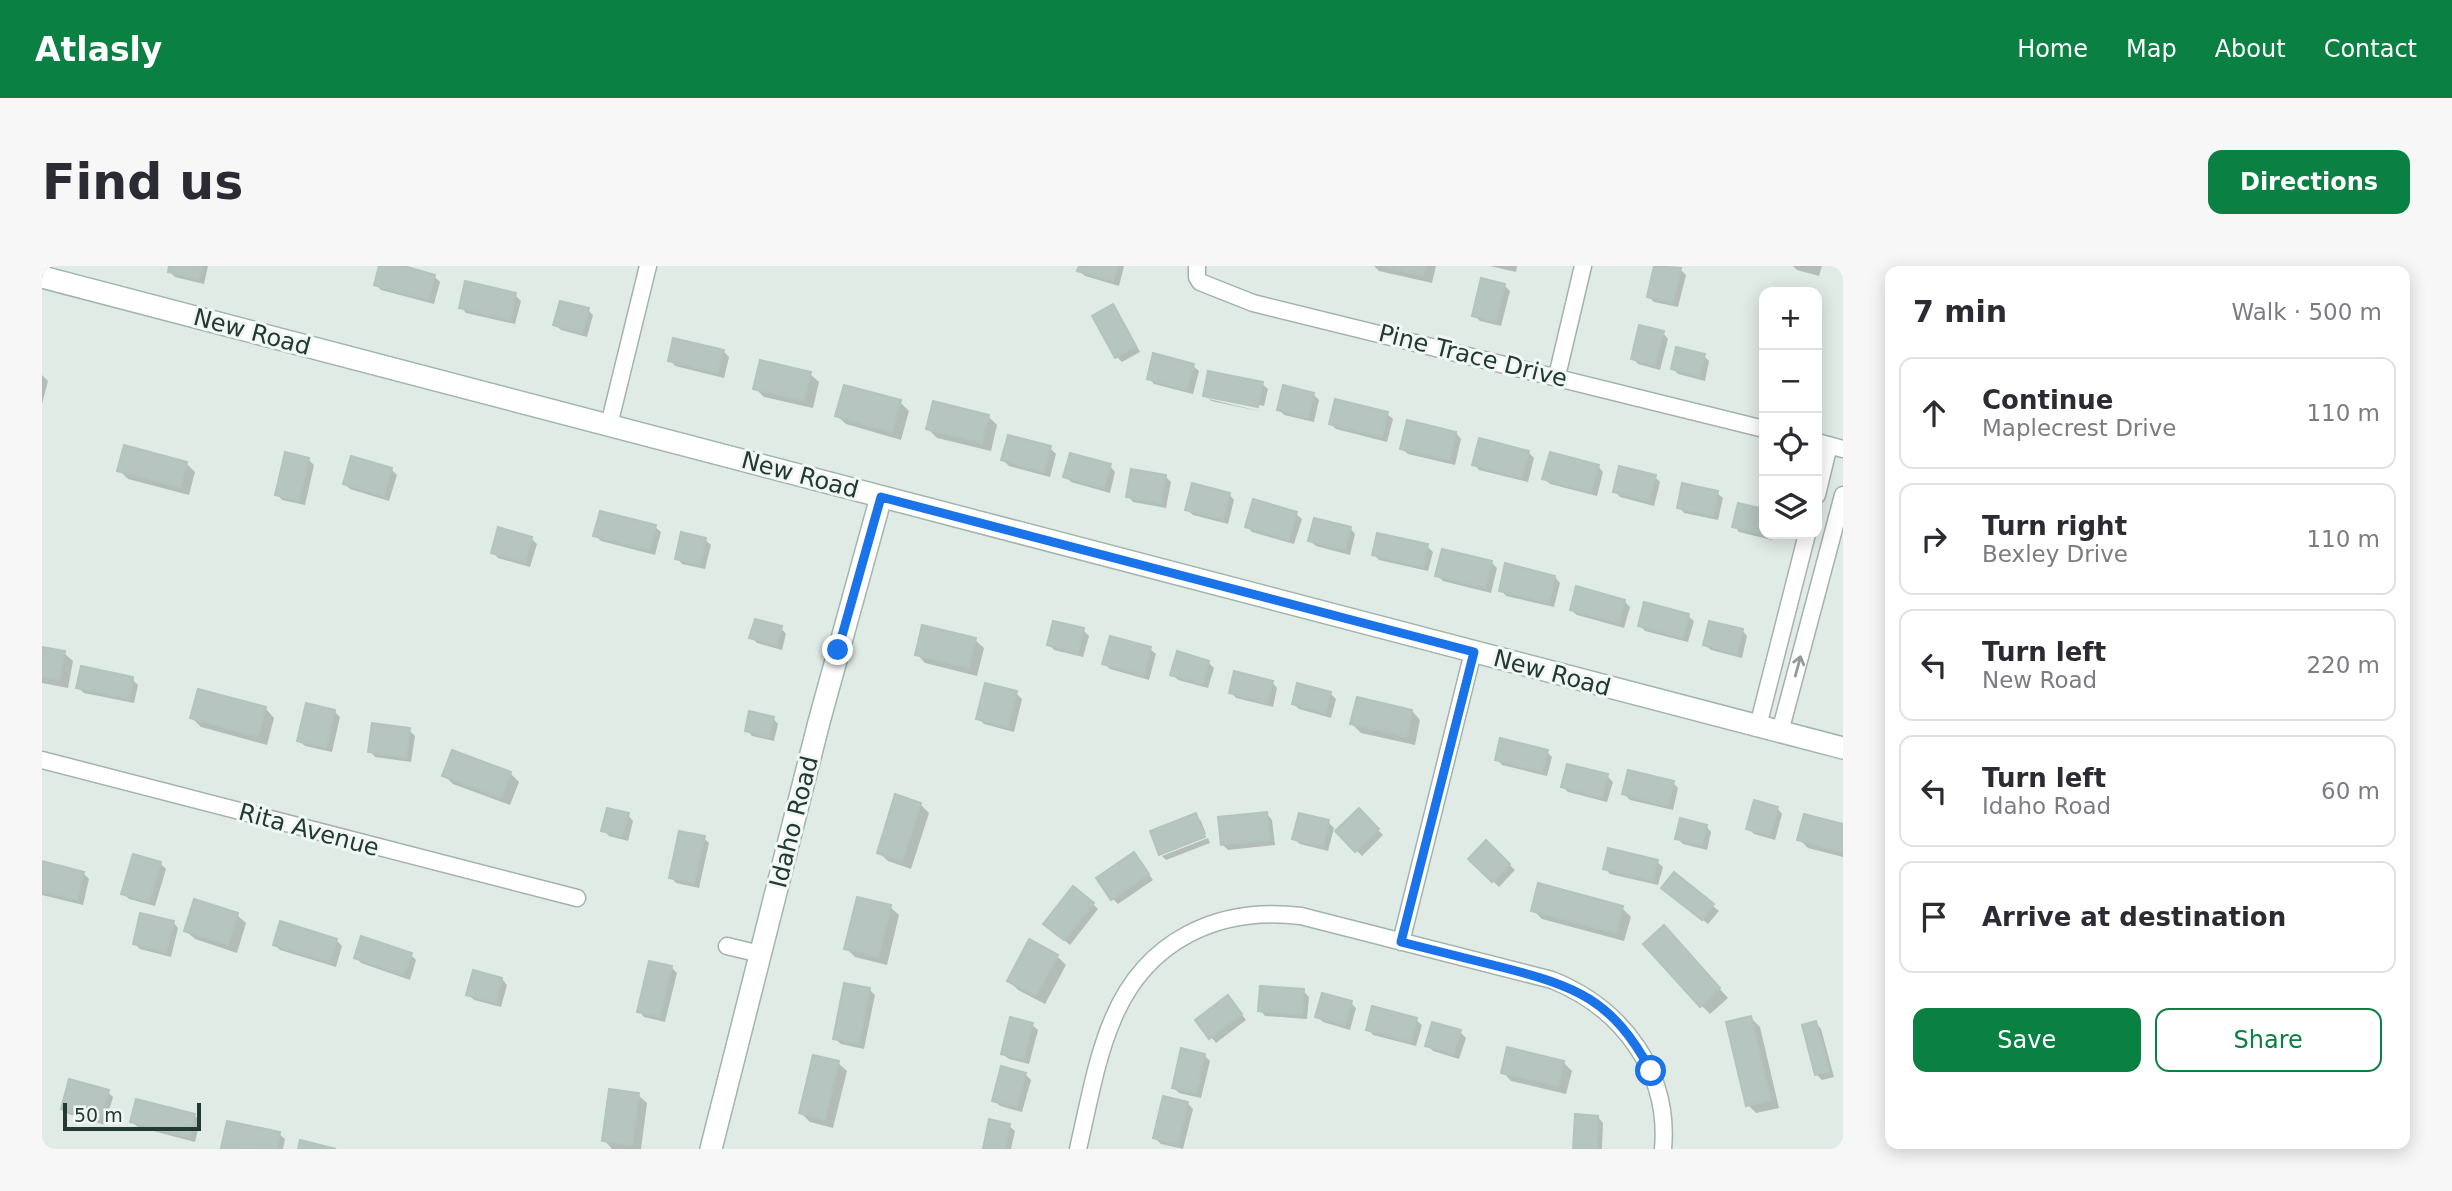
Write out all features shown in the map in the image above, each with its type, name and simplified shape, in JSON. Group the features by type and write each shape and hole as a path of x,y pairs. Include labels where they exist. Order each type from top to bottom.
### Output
{"street":[{"path":"609,425 648,266"},
{"name":"Pine Trace Drive","path":"1198,266 1197,277 1200,282 1253,303 1759,428"},
{"path":"1557,376 1583,266"},
{"name":"New Road","path":"42,277 1843,748"},
{"path":"1822,481 1835,446"},
{"path":"1780,732 1843,495"},
{"name":"Idaho Road","path":"711,1149 819,722 881,497"},
{"path":"1758,726 1806,539"},
{"path":"1401,942 1474,652"},
{"name":"Rita Avenue","path":"42,760 577,898"},
{"path":"1078,1149 1104,1043 1121,1000 1147,966 1180,938 1206,925 1231,918 1279,914 1301,916 1552,980 1581,993 1598,1004 1626,1032 1651,1071 1663,1111 1663,1149"},
{"path":"727,946 761,954"}],"building":[{"path":"169,266 202,266 199,280 168,272"},
{"path":"379,266 404,266 435,275 428,300 374,285"},
{"path":"1079,266 1118,266 1113,281 1077,271"},
{"path":"1383,266 1426,266 1423,275"},
{"path":"1654,266 1681,268 1673,303 1647,297"},
{"path":"1481,278 1505,284 1496,322 1472,316"},
{"path":"465,281 516,293 510,320 459,308"},
{"path":"560,301 589,308 582,333 553,325"},
{"path":"1113,304 1136,346 1115,358 1092,316"},
{"path":"1639,325 1664,331 1655,365 1631,359"},
{"path":"673,338 724,350 718,373 668,361"},
{"path":"1676,347 1705,354 1699,376 1671,369"},
{"path":"1153,353 1194,364 1187,390 1147,379"},
{"path":"760,360 811,372 804,401 753,389"},
{"path":"1208,371 1263,382 1258,407 1203,396"},
{"path":"844,385 901,400 892,432 835,416"},
{"path":"1283,385 1314,393 1308,418 1277,410"},
{"path":"1335,399 1388,412 1382,437 1329,424"},
{"path":"933,401 989,415 982,443 926,429"},
{"path":"1407,420 1456,432 1450,460 1400,449"},
{"path":"1008,435 1051,446 1044,472 1001,460"},
{"path":"1479,438 1529,451 1522,478 1472,465"},
{"path":"124,445 187,462 180,487 117,471"},
{"path":"285,452 309,458 299,501 275,495"},
{"path":"1550,452 1599,465 1591,492 1542,479"},
{"path":"1070,453 1111,464 1104,488 1063,477"},
{"path":"351,456 392,468 384,496 343,484"},
{"path":"1619,466 1656,475 1649,501 1613,492"},
{"path":"1131,469 1166,475 1161,503 1126,497"},
{"path":"1192,483 1230,493 1223,519 1185,510"},
{"path":"1682,483 1718,491 1713,516 1677,508"},
{"path":"1253,499 1297,512 1289,540 1245,527"},
{"path":"1738,503 1759,508 1759,533 1732,527"},
{"path":"600,511 656,525 650,550 593,536"},
{"path":"1314,518 1351,527 1345,550 1308,541"},
{"path":"498,527 532,537 525,562 491,553"},
{"path":"681,532 706,538 700,565 675,559"},
{"path":"1377,533 1428,544 1423,567 1372,555"},
{"path":"1442,549 1492,561 1485,588 1435,576"},
{"path":"1505,563 1555,576 1549,603 1499,591"},
{"path":"1576,586 1625,600 1619,623 1570,610"},
{"path":"1644,602 1689,614 1683,638 1638,626"},
{"path":"755,619 782,626 777,645 749,638"},
{"path":"1053,621 1084,628 1078,653 1047,645"},
{"path":"1709,621 1743,629 1737,654 1703,645"},
{"path":"922,625 976,638 969,668 915,655"},
{"path":"1110,636 1151,647 1144,675 1102,664"},
{"path":"42,647 65,651 59,680 42,677"},
{"path":"1177,651 1209,661 1203,684 1170,675"},
{"path":"81,666 133,677 129,699 76,688"},
{"path":"1234,671 1273,681 1267,703 1229,693"},
{"path":"985,683 1017,691 1008,727 976,719"},
{"path":"1297,683 1331,692 1325,713 1292,704"},
{"path":"198,689 266,707 258,737 190,718"},
{"path":"1357,697 1412,710 1407,737 1350,724"},
{"path":"306,703 335,710 326,748 297,741"},
{"path":"749,711 774,717 769,737 745,731"},
{"path":"372,723 410,728 406,758 368,752"},
{"path":"1500,738 1548,750 1542,772 1495,760"},
{"path":"452,750 511,772 501,798 442,776"},
{"path":"1567,764 1608,774 1602,798 1561,787"},
{"path":"1628,770 1674,781 1668,806 1622,794"},
{"path":"895,794 921,803 902,861 877,853"},
{"path":"1754,800 1778,807 1770,835 1746,829"},
{"path":"607,808 629,813 622,836 601,831"},
{"path":"1359,808 1379,829 1355,852 1335,831"},
{"path":"1267,812 1270,840 1221,845 1218,817"},
{"path":"1196,813 1205,837 1159,855 1150,831"},
{"path":"1299,813 1329,820 1323,847 1292,839"},
{"path":"1804,814 1843,824 1843,852 1797,840"},
{"path":"1680,818 1707,825 1702,845 1675,839"},
{"path":"679,831 705,836 694,883 669,878"},
{"path":"1486,840 1510,864 1492,882 1468,859"},
{"path":"1608,848 1658,860 1653,881 1603,869"},
{"path":"1134,852 1149,874 1111,900 1096,878"},
{"path":"133,854 161,862 149,902 121,894"},
{"path":"42,861 84,872 77,900 42,891"},
{"path":"1674,872 1714,904 1702,920 1661,888"},
{"path":"1538,883 1623,906 1616,933 1531,911"},
{"path":"1073,886 1094,903 1064,940 1043,924"},
{"path":"857,897 891,905 878,957 844,949"},
{"path":"194,899 238,913 228,945 184,931"},
{"path":"140,913 174,921 166,952 133,944"},
{"path":"280,921 337,939 330,962 273,945"},
{"path":"1664,925 1720,988 1700,1007 1643,944"},
{"path":"361,936 412,953 404,975 354,958"},
{"path":"1029,939 1058,955 1036,996 1007,981"},
{"path":"649,961 672,966 660,1017 637,1012"},
{"path":"473,970 502,978 496,1003 466,995"},
{"path":"844,983 870,988 859,1044 833,1039"},
{"path":"1260,986 1304,989 1302,1015 1258,1011"},
{"path":"1322,993 1352,1001 1345,1025 1315,1017"},
{"path":"1228,995 1242,1014 1209,1039 1195,1020"},
{"path":"1372,1006 1417,1018 1411,1042 1366,1030"},
{"path":"1751,1016 1771,1100 1746,1106 1726,1022"},
{"path":"1010,1017 1033,1023 1024,1060 1001,1054"},
{"path":"1816,1021 1829,1071 1815,1075 1802,1025"},
{"path":"1432,1022 1461,1030 1454,1054 1425,1046"},
{"path":"1507,1047 1564,1061 1558,1086 1501,1073"},
{"path":"1181,1048 1205,1054 1196,1094 1172,1088"},
{"path":"813,1055 839,1061 825,1120 799,1113"},
{"path":"1001,1066 1026,1073 1017,1107 992,1101"},
{"path":"69,1079 109,1090 100,1120 61,1109"},
{"path":"609,1089 639,1093 632,1145 602,1141"},
{"path":"1163,1096 1188,1102 1178,1145 1153,1138"},
{"path":"136,1099 195,1114 190,1137 130,1122"},
{"path":"1575,1114 1598,1116 1597,1149 1573,1149"},
{"path":"989,1119 1010,1124 1005,1149 983,1149"},
{"path":"227,1121 280,1132 277,1149 221,1148"},
{"path":"300,1140 336,1149 298,1149"}],"route":[{"path":"838,650 881,497 1474,652 1401,942 1552,980 1581,993 1611,1015 1640,1050 1651,1071"}]}
